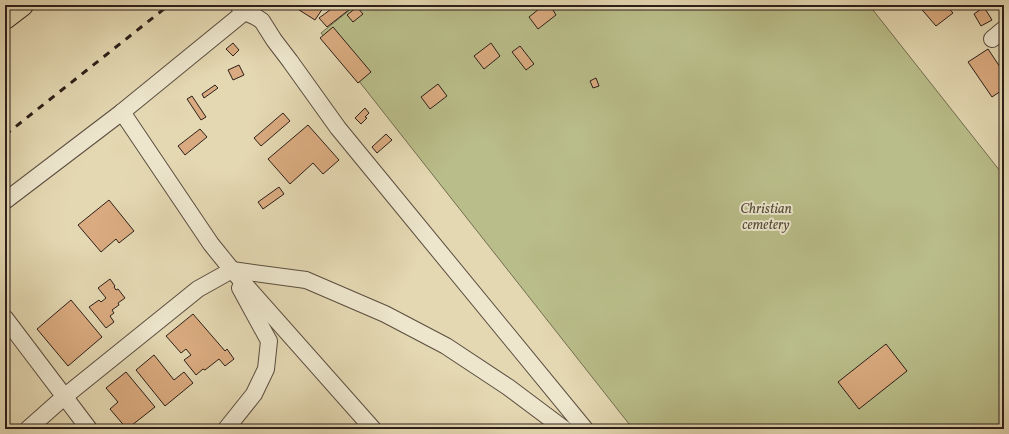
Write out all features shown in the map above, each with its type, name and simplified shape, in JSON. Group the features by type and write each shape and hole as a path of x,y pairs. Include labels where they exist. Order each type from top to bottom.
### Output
{"highway":[{"path":"5,18 22,5"}],"street":[{"path":"5,201 122,112 245,7 262,22 338,128 585,429"},
{"path":"122,112 211,244 232,270 373,429"},
{"path":"226,429 254,394 266,369 269,341 243,294 232,270"},
{"path":"28,429 64,397 198,289 232,270 306,280 385,314 446,346 508,387 564,429"},
{"path":"5,318 89,429"}],"green space":[{"name":"Christian cemetery","path":"356,5 869,5 1004,176 1004,429 633,429 321,33"}],"building":[{"path":"297,5 325,5 315,20 296,8"},
{"path":"334,5 348,5 350,9 327,27 319,18 334,7"},
{"path":"544,5 555,5 556,7 553,10 556,15 538,29 529,17"},
{"path":"918,5 946,5 953,13 936,26"},
{"path":"357,7 363,14 353,22 347,15"},
{"path":"984,7 992,20 981,26 974,14"},
{"path":"333,27 371,72 358,83 320,38"},
{"path":"233,43 239,50 233,56 226,49"},
{"path":"491,43 500,56 484,69 474,56"},
{"path":"520,46 534,64 526,70 512,52"},
{"path":"988,49 1004,73 1004,89 992,97 968,62"},
{"path":"239,65 244,75 233,80 228,70"},
{"path":"596,78 599,86 593,88 590,81"},
{"path":"438,84 447,96 430,109 421,97"},
{"path":"215,85 218,88 204,98 202,94"},
{"path":"192,96 206,117 201,120 187,99"},
{"path":"365,108 369,113 365,117 367,118 361,124 355,118"},
{"path":"283,113 290,121 261,146 254,138"},
{"path":"308,125 339,160 323,174 313,163 290,184 268,159"},
{"path":"200,129 207,137 185,155 178,146"},
{"path":"386,134 392,140 377,153 372,147"},
{"path":"279,187 284,194 263,209 258,202"},
{"path":"109,200 134,231 119,243 116,239 101,252 78,225"},
{"path":"110,279 116,290 118,289 125,298 112,310 114,313 110,316 114,322 106,328 89,307 99,300 101,302 106,298 98,288"},
{"path":"71,300 102,337 68,366 37,329"},
{"path":"193,314 225,351 227,349 234,359 225,366 219,359 196,375 184,360 191,355 186,349 181,353 166,336"},
{"path":"886,344 907,371 859,409 838,382"},
{"path":"154,355 174,380 184,372 193,383 165,406 136,370"},
{"path":"126,372 155,407 127,429 110,409 118,402 106,388"}],"railway":[{"path":"5,135 169,5"}]}
